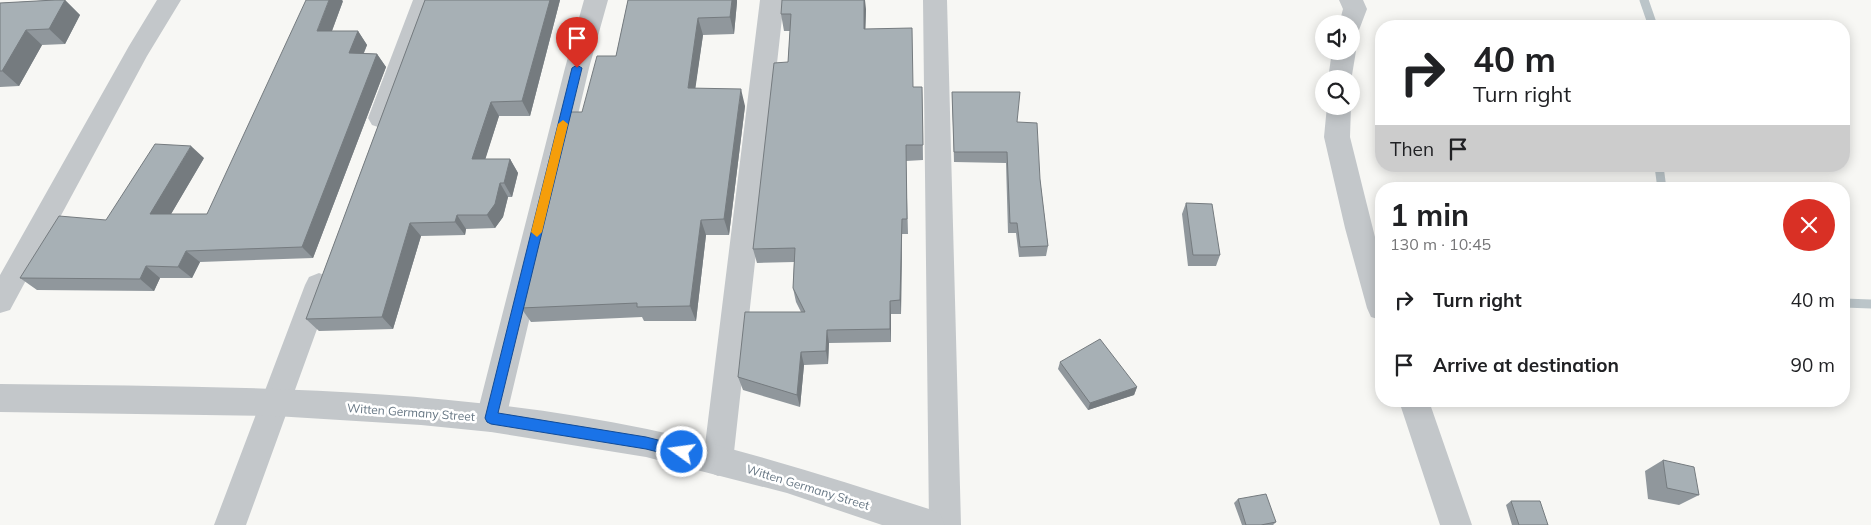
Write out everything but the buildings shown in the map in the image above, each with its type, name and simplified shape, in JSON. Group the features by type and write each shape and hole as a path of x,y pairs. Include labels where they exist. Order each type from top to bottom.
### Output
{"street":[{"path":"0,302 137,52 169,0"},
{"path":"373,140 425,0"},
{"path":"491,418 577,68 596,0"},
{"path":"718,461 772,0"},
{"path":"935,0 945,525"},
{"path":"1351,0 1355,9 1353,15"},
{"path":"1338,115 1337,137 1358,228 1375,287"},
{"path":"230,525 327,262"},
{"name":"Witten Germany Street","path":"0,398 275,402 421,411 491,418 646,443 787,478 929,525"},
{"path":"1416,407 1456,525"}],"waterway":[{"path":"1644,0 1651,20"},
{"path":"1660,172 1661,182"},
{"path":"1850,303 1871,304"}],"slow traffic":[{"path":"537,232 563,124"}],"route":[{"path":"577,68 491,418 646,443 682,452"}]}
